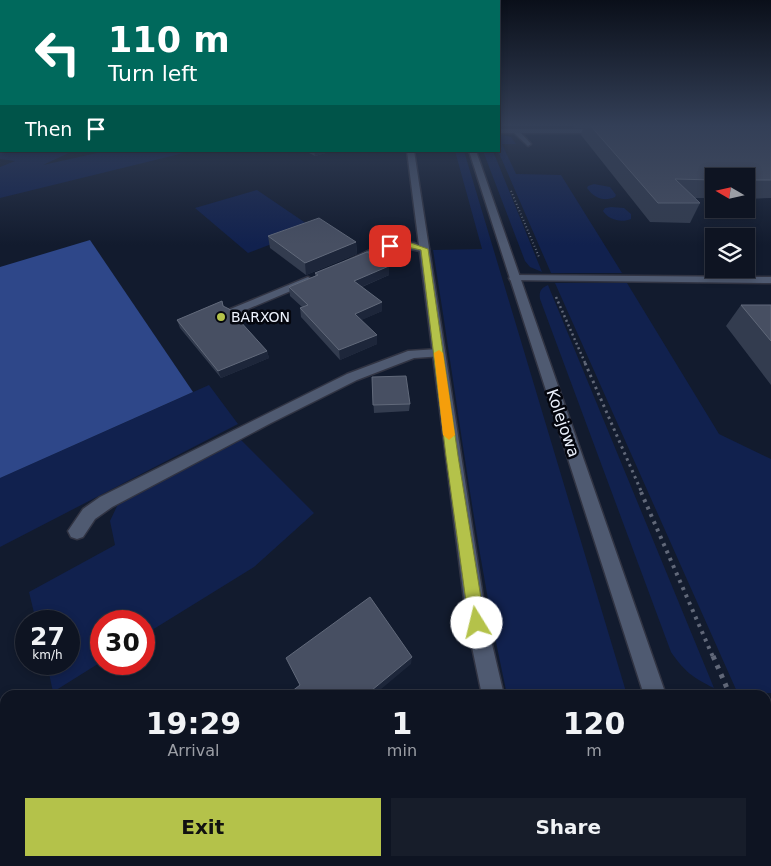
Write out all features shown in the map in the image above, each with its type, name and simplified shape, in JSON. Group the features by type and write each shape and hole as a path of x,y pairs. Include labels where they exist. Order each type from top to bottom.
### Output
{"street":[{"path":"412,164 477,623 492,690"},
{"name":"Kolejowa","path":"476,164 653,690"},
{"path":"344,264 378,249 416,238 423,234"},
{"path":"398,244 415,245 424,249"},
{"path":"232,312 318,275"},
{"path":"514,278 771,280"},
{"path":"77,531 89,514 106,502 266,418 352,377 397,359 413,354 438,353"}],"path":[{"path":"510,188 728,690"}],"shaded area":[{"path":"6,164 137,164 0,198 0,167"},
{"path":"459,164 468,164 626,690 506,690 485,584 433,250 482,249"},
{"path":"488,164 498,164 542,272 530,267 525,261"},
{"path":"504,164 512,164 516,174 561,175 622,273 551,273"},
{"path":"594,184 610,187 616,195 615,197 603,199 596,197 587,188"},
{"path":"257,190 313,228 248,253 195,208"},
{"path":"605,208 624,208 631,214 631,219 619,221 608,217 603,211"},
{"path":"90,240 193,392 0,478 0,267"},
{"path":"555,283 627,283 719,434 771,459 771,690 736,690"},
{"path":"548,285 714,688 690,673 671,652 540,299 541,290"},
{"path":"209,385 238,424 0,547 0,478"},
{"path":"239,438 314,513 254,567 155,628 155,610 90,610 90,669 56,690 53,690 49,675 80,675 80,610 33,610 29,592 115,545 110,521 118,504"}],"building":[{"path":"624,164 771,164 771,180 755,180 755,168 705,168 705,180 675,179 700,203 658,203"},
{"path":"319,218 356,242 305,263 268,236"},
{"path":"367,252 389,266 354,281 382,302 355,314 377,335 339,350 300,308 308,305 289,287 318,275 315,273"},
{"path":"222,301 223,306 229,309 267,351 218,371 177,320"},
{"path":"741,305 771,305 771,341"},
{"path":"406,376 410,404 373,405 372,377"},
{"path":"370,597 412,657 372,690 294,690 300,685 286,658"}],"slow traffic":[{"path":"439,353 449,435"}],"place":[{"name":"BARXON","path":"221,317"}],"route":[{"path":"390,246 408,244 424,249 477,623"}]}
